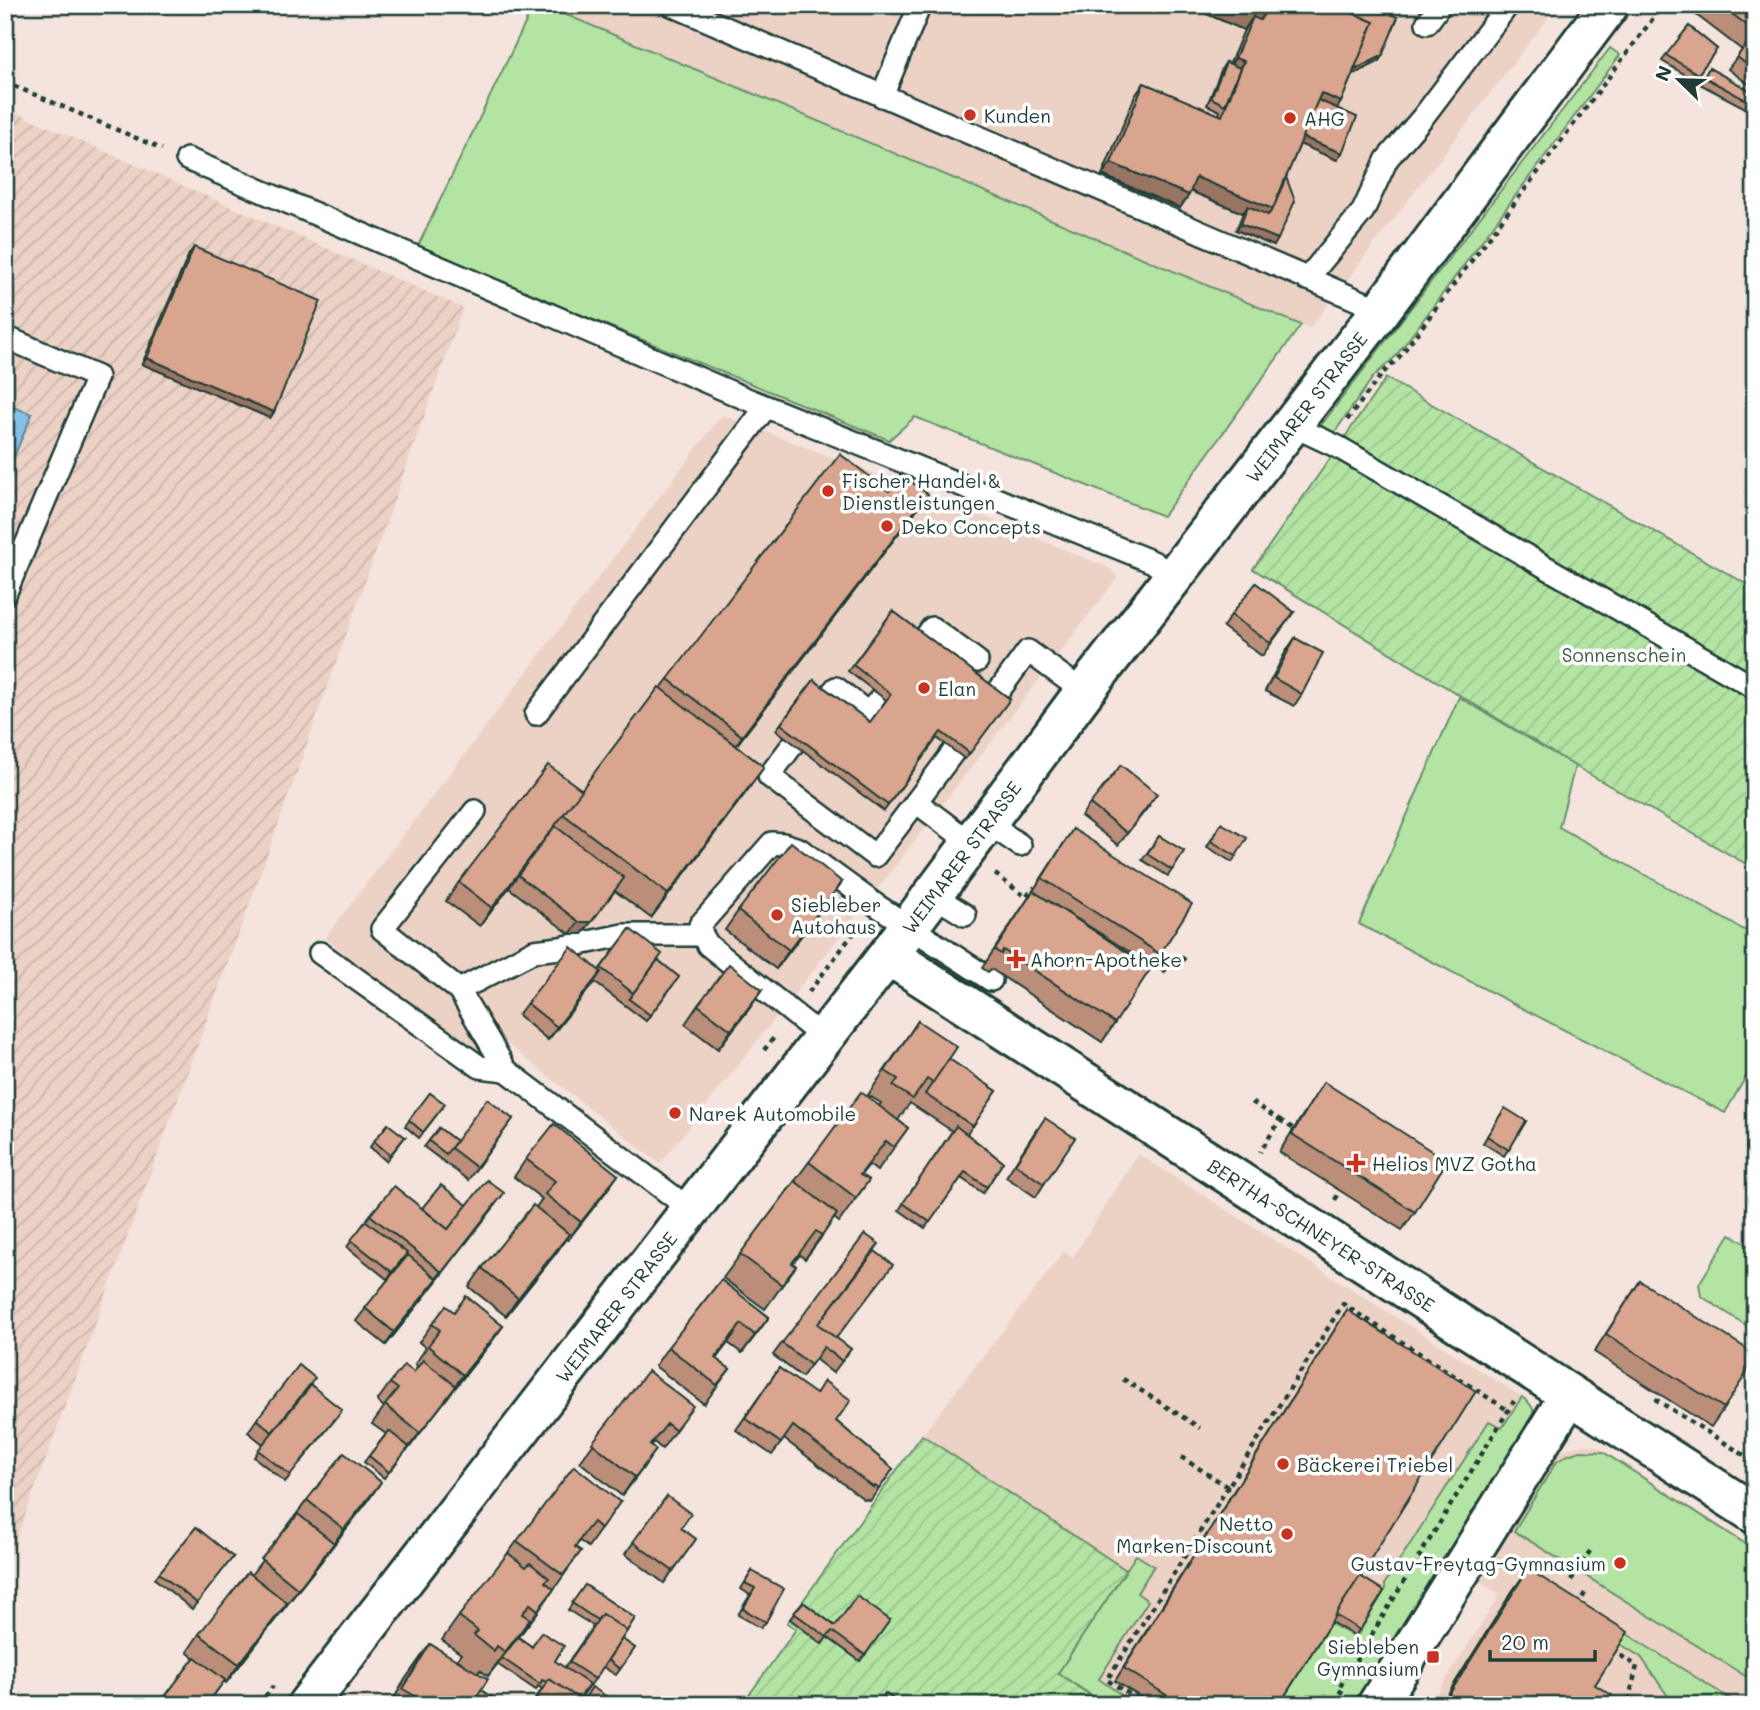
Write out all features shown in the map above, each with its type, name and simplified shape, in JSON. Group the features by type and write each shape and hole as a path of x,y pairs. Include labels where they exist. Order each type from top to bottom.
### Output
{"street":[{"name":"WEIMARER STRASSE","path":"307,1705 899,941 949,905 983,846 1084,692 1381,310 1602,8"},
{"name":"BERTHA-SCHNEYER-STRASSE","path":"899,941 1534,1373 1755,1514"},
{"path":"1363,1701 1569,1396"}],"lane":[{"path":"672,5 1381,310"},
{"path":"882,96 920,5"},
{"path":"1427,23 1440,5"},
{"path":"1307,278 1363,211 1387,159 1423,117 1508,5"},
{"path":"187,159 766,407 1153,562 1173,577"},
{"path":"5,337 97,377 5,594"},
{"path":"536,714 766,407"},
{"path":"1291,425 1329,443 1755,688"},
{"path":"922,642 932,628 972,668 1000,689 1028,651 1084,692"},
{"path":"827,699 836,688 874,709"},
{"path":"794,743 769,776 875,856 954,751"},
{"path":"923,756 940,769"},
{"path":"916,802 983,846 1020,845"},
{"path":"475,811 382,929 459,990 506,1070 691,1210"},
{"path":"824,1038 708,945 702,935 700,925 772,843 799,849 899,941 990,980"},
{"path":"459,990 534,951 623,934 702,935"},
{"path":"320,953 480,1067 506,1070"}],"path":[{"path":"1329,443 1383,373 1400,356 1663,5"},
{"path":"5,82 187,159"},
{"path":"983,846 1026,897 1035,887"},
{"path":"1154,963 1167,972 1178,955 1186,961"},
{"path":"1252,1102 1294,1129"},
{"path":"1258,1155 1280,1120"},
{"path":"1146,1705 1107,1680 1231,1489 1343,1304 1509,1411"},
{"path":"1732,1358 1755,1372"},
{"path":"1363,1701 1338,1690 1534,1373"},
{"path":"1123,1379 1200,1427"},
{"path":"1657,1392 1655,1399 1752,1460"},
{"path":"1181,1457 1231,1489"},
{"path":"1571,1580 1590,1551"},
{"path":"1574,1611 1587,1590"},
{"path":"1602,1644 1637,1666 1629,1704"}],"shaded area":[{"path":"545,5 1558,5 1310,328"},
{"path":"5,108 463,308 255,889 5,1570"},
{"path":"722,415 946,501 1109,568 1118,577 660,1164 500,1038 480,1060 325,938"},
{"path":"1138,1154 1530,1402 1535,1412 1368,1694 1361,1691 1352,1705 1104,1705 1058,1673 922,1435 1064,1252 1073,1257"},
{"name":"Gustav-Freytag-Gymnasium","path":"1587,1445 1598,1447 1755,1548 1755,1705 1430,1705 1500,1595 1475,1578 1552,1456 1560,1450"}],"green space":[{"path":"534,5 543,5 1301,325 1163,516 915,417 889,440 417,248"},
{"path":"1610,48 1620,55 1395,357 1374,376 1334,433 1327,438 1320,431 1322,424"},
{"name":"Sonnenschein","path":"1386,378 1755,589 1755,869 1575,766 1253,569"},
{"path":"1459,697 1575,766 1559,827 1755,936 1755,1061 1725,1113 1359,924"},
{"path":"1730,1234 1755,1249 1755,1331 1701,1296 1699,1284"},
{"path":"1522,1397 1533,1409 1534,1427 1368,1694 1361,1691 1352,1705 1279,1705 1330,1623 1356,1638 1385,1590 1385,1583 1489,1421 1502,1428"},
{"path":"922,1435 1126,1570 1058,1673 1104,1705 742,1705 796,1629 787,1623"},
{"path":"1580,1451 1603,1452 1755,1550 1755,1682 1514,1531 1556,1462"},
{"path":"1136,1555 1154,1566 1137,1593 1148,1601 1099,1679 1136,1705 1106,1705 1058,1673"},
{"path":"1584,1607 1740,1705 1674,1705 1641,1657 1580,1619"}],"water":[{"path":"5,404 32,414 5,478"}],"building":[{"path":"1270,5 1333,5 1374,22 1341,102 1321,93 1273,209 1196,177 1189,195 1111,163 1144,83 1222,116 1244,61 1235,58 1253,17 1260,20"},
{"path":"1356,5 1369,5 1398,17 1382,56 1354,70 1374,22 1353,13"},
{"path":"1720,5 1755,5 1755,31"},
{"path":"1689,26 1717,49 1698,74 1666,55"},
{"path":"1755,33 1755,70 1737,57"},
{"path":"1226,62 1240,68 1225,105 1211,98"},
{"path":"1709,68 1755,93 1753,104 1704,77"},
{"path":"1318,100 1357,117 1342,153 1302,137"},
{"path":"1286,177 1295,201 1278,239 1241,224 1248,206 1268,215"},
{"path":"194,247 321,301 274,412 147,358"},
{"path":"840,454 889,491 901,474 928,494 742,736 668,679"},
{"path":"1256,583 1294,612 1270,643 1231,615"},
{"path":"893,611 1010,699 970,753 941,732 888,805 781,724 814,680 870,722 891,694 853,665"},
{"path":"1295,638 1323,653 1302,694 1274,678"},
{"path":"659,687 764,767 668,894 563,814"},
{"path":"548,765 582,790 492,908 459,882"},
{"path":"1121,765 1157,794 1127,833 1090,804"},
{"path":"1221,823 1247,838 1236,856 1211,841"},
{"path":"555,826 624,878 591,922 579,922 518,875"},
{"path":"1073,829 1192,904 1160,954 1042,878"},
{"path":"1159,836 1184,851 1172,870 1147,854"},
{"name":"Siebleber Autohaus","path":"791,842 842,882 789,950 738,911"},
{"path":"1033,891 1151,968 1115,1023 1003,950 1001,954 995,950"},
{"path":"630,929 662,954 633,993 601,968"},
{"path":"571,947 601,972 557,1027 527,1003"},
{"path":"658,960 679,977 650,1015 629,999"},
{"path":"729,964 762,990 731,1030 698,1005"},
{"path":"918,1021 957,1047 933,1083 927,1079 913,1099 893,1086 898,1079 885,1071"},
{"path":"949,1059 997,1091 973,1126 925,1094"},
{"path":"1324,1082 1447,1161 1415,1212 1292,1134"},
{"path":"861,1092 908,1128 894,1147 886,1141 860,1175 869,1180 856,1198 809,1162"},
{"path":"430,1093 445,1104 423,1132 409,1120"},
{"path":"487,1099 513,1119 476,1167 451,1148"},
{"path":"1505,1108 1526,1121 1509,1150 1487,1136"},
{"path":"1045,1118 1075,1138 1044,1184 1015,1164"},
{"path":"388,1124 405,1137 390,1155 374,1141"},
{"path":"554,1124 618,1175 581,1222 545,1194 555,1181 526,1159"},
{"path":"956,1126 1003,1162 987,1187 965,1172 930,1222 903,1203"},
{"path":"439,1128 456,1141 446,1154 429,1141"},
{"path":"487,1180 504,1193 442,1272 370,1215 394,1186 448,1229"},
{"path":"795,1181 837,1214 822,1235 816,1231 792,1263 796,1266 782,1285 740,1254"},
{"path":"441,1185 467,1205 448,1229 422,1208"},
{"path":"533,1205 569,1234 518,1298 482,1268"},
{"path":"366,1221 407,1253 392,1272 351,1240"},
{"path":"865,1234 879,1244 818,1324 851,1349 842,1361 824,1347 811,1365 782,1343"},
{"path":"875,1251 893,1265 836,1338 818,1324"},
{"path":"408,1255 437,1279 394,1332 365,1308"},
{"path":"721,1280 769,1317 755,1335 741,1324 715,1358 730,1369 717,1385 668,1347"},
{"path":"1640,1281 1755,1354 1755,1360 1724,1408 1606,1334"},
{"path":"466,1296 503,1326 463,1375 428,1346 440,1330 432,1324 446,1306 454,1312"},
{"path":"1347,1310 1476,1391 1279,1705 1182,1705 1124,1668"},
{"path":"423,1360 456,1386 420,1433 385,1405 398,1389 390,1383 404,1365 414,1372"},
{"path":"299,1365 315,1378 272,1432 257,1419"},
{"path":"779,1368 816,1394 824,1381 851,1400 836,1421 893,1469 879,1489 875,1486 874,1488 793,1426 781,1443 745,1418"},
{"path":"648,1371 693,1406 675,1430 667,1424 650,1445 656,1450 635,1477 592,1443"},
{"path":"311,1385 342,1410 290,1475 258,1450"},
{"path":"389,1431 409,1447 389,1472 369,1456"},
{"path":"344,1453 381,1482 344,1529 307,1500"},
{"path":"574,1466 620,1502 601,1529 593,1522 585,1532 575,1547 581,1551 563,1575 517,1541"},
{"path":"667,1496 691,1514 681,1528 696,1539 673,1571 633,1542"},
{"path":"298,1514 334,1543 298,1589 261,1559"},
{"path":"196,1527 233,1557 197,1603 159,1573"},
{"path":"508,1553 526,1567 530,1563 549,1578 545,1582 554,1589 538,1610 530,1604 522,1614 530,1619 505,1652 497,1646 494,1651 474,1635 478,1631 459,1616"},
{"path":"1528,1569 1628,1632 1595,1685 1612,1695 1606,1705 1450,1705 1445,1701"},
{"path":"752,1571 784,1589 766,1622 743,1609 755,1588 745,1583"},
{"path":"248,1572 287,1603 239,1664 199,1634"},
{"path":"1360,1576 1384,1591 1360,1630 1335,1615"},
{"path":"585,1585 635,1618 627,1631 602,1614 597,1620 572,1603"},
{"path":"857,1596 890,1620 865,1655 832,1631 827,1637 794,1613 803,1602 835,1626"},
{"path":"602,1614 627,1631 595,1679 569,1662"},
{"path":"541,1632 564,1646 555,1661 589,1684 579,1699 549,1679 547,1682 542,1680 540,1684 502,1658 518,1637 532,1647"},
{"path":"622,1639 635,1648 620,1669 608,1660"},
{"path":"430,1644 488,1679 472,1705 430,1705 403,1689"},
{"path":"195,1657 225,1680 206,1705 160,1703"},
{"path":"549,1679 586,1703 585,1705 532,1705"},
{"path":"592,1687 612,1700 609,1705 588,1705 583,1701"},
{"path":"481,1690 500,1702 498,1705 472,1705"},
{"path":"885,1693 901,1705 878,1705"}],"place":[{"name":"Kunden","path":"970,115"},
{"name":"AHG","path":"1290,118"},
{"name":"Fischer Handel & Dienstleistungen","path":"828,491"},
{"name":"Deko Concepts","path":"887,526"},
{"name":"Elan","path":"924,688"},
{"name":"Siebleber Autohaus","path":"777,915"},
{"name":"Ahorn-Apotheke","path":"1016,959"},
{"name":"Narek Automobile","path":"675,1113"},
{"name":"Helios MVZ Gotha","path":"1356,1163"},
{"name":"Bäckerei Triebel","path":"1283,1464"},
{"name":"Netto Marken-Discount","path":"1287,1534"},
{"name":"Gustav-Freytag-Gymnasium","path":"1620,1563"},
{"name":"Siebleben Gymnasium","path":"1433,1657"}]}
